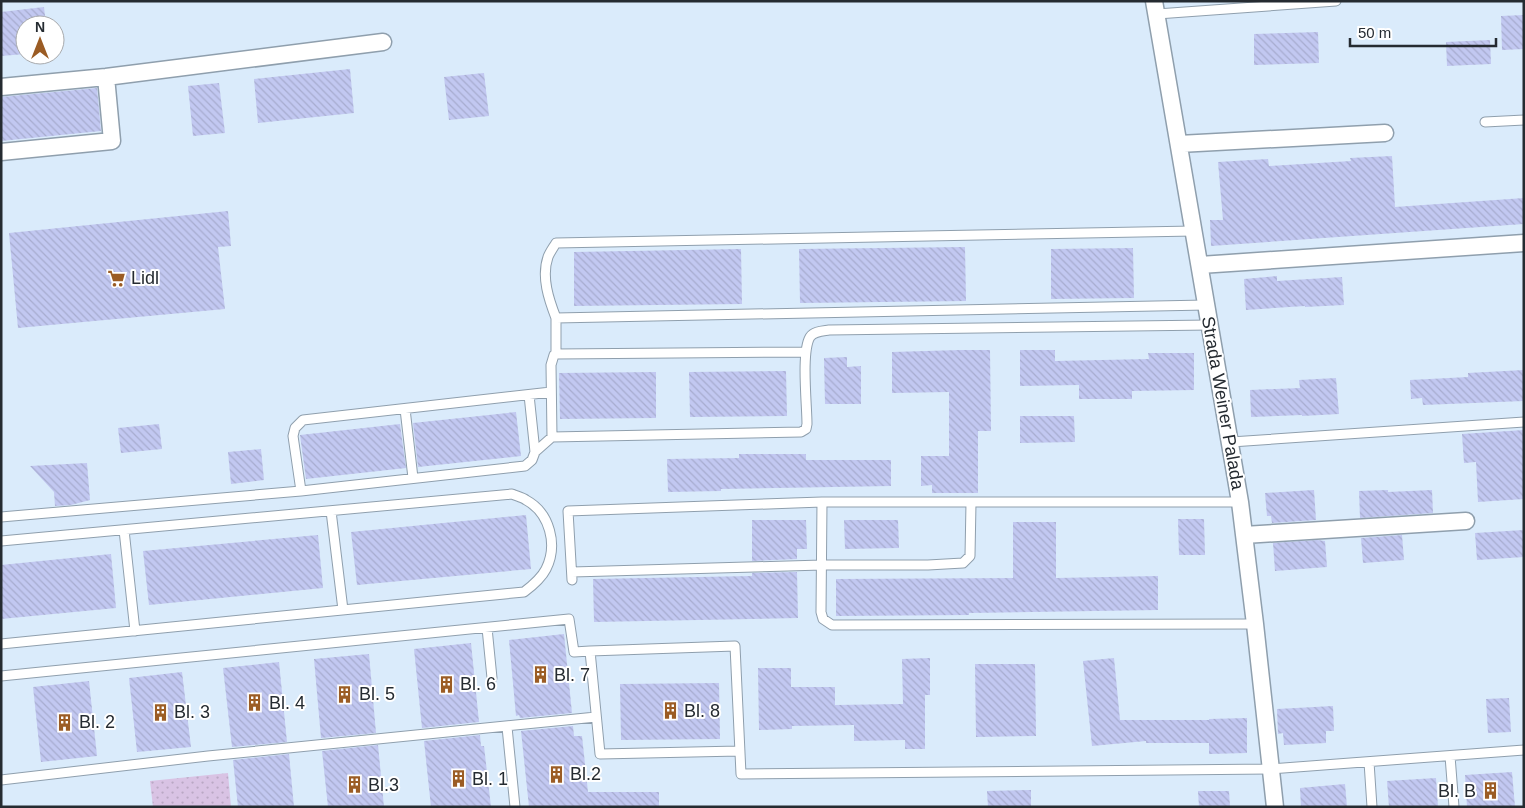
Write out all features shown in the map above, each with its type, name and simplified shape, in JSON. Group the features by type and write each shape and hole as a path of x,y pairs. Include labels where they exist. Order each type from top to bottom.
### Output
{"street":[{"name":"Strada Weiner Palada","path":"1156,8 1240,502 1274,807"},
{"path":"1,87 106,77 383,42"},
{"path":"1,152 112,141 106,77"},
{"path":"1179,144 1385,133"},
{"path":"1200,265 1524,243"},
{"path":"1244,535 1466,520"}],"lane":[{"path":"1156,8 1336,1"},
{"path":"1484,122 1524,120"},
{"path":"552,437 551,364 556,354 556,318 550,303 546,273 548,258 556,243 1194,231"},
{"path":"556,318 1206,305"},
{"path":"1,517 300,491 525,466 552,437 801,432 806,429 807,424 805,352 811,337 818,332 829,330 1210,325"},
{"path":"556,354 805,352"},
{"path":"300,491 293,436 295,428 303,420 551,392"},
{"path":"529,395 536,452"},
{"path":"405,409 412,478"},
{"path":"1230,442 1524,422"},
{"path":"1,541 512,494 526,500 537,508 546,521 551,536 552,553 546,570 535,584 524,592 1,644"},
{"path":"971,503 970,556 963,563 928,565 822,565 572,576 568,511 822,502 1240,502"},
{"path":"822,502 821,612 823,620 832,625 1255,624"},
{"path":"331,510 343,610"},
{"path":"124,530 135,631"},
{"path":"1,676 569,619 574,652 735,646 741,774 1270,769 1524,750"},
{"path":"487,628 492,678"},
{"path":"590,651 600,754 740,751"},
{"path":"1,780 208,756 596,717"},
{"path":"507,726 515,807"},
{"path":"1450,756 1454,807"},
{"path":"1369,762 1372,807"}],"shaded area":[{"path":"228,773 231,807 153,807 150,781"}],"building":[{"path":"44,7 45,15 15,15 15,55 1,56 1,12"},
{"path":"1524,15 1524,49 1502,50 1501,16"},
{"path":"1318,32 1319,63 1254,65 1254,34"},
{"path":"1490,40 1491,64 1447,66 1446,42"},
{"path":"350,69 354,113 258,123 254,79"},
{"path":"484,73 489,116 449,120 444,77"},
{"path":"219,83 225,133 193,136 188,86"},
{"path":"97,88 101,131 1,141 1,97"},
{"path":"1392,156 1395,207 1524,198 1524,224 1211,246 1210,220 1223,220 1218,162 1268,159 1269,166 1351,161 1350,158"},
{"name":"Lidl","path":"228,211 231,246 218,247 225,309 18,328 9,233"},
{"path":"965,247 966,301 800,303 799,249"},
{"path":"1133,248 1134,298 1051,299 1051,249"},
{"path":"741,249 742,304 574,306 574,252"},
{"path":"1277,276 1277,281 1342,277 1344,305 1246,310 1244,279"},
{"path":"990,350 991,431 978,431 978,493 932,493 932,485 921,486 921,456 949,456 949,392 892,393 892,352"},
{"path":"1020,350 1055,350 1055,361 1149,359 1148,353 1194,353 1194,390 1132,391 1132,399 1079,399 1079,385 1020,386"},
{"path":"847,357 847,367 861,366 861,404 825,404 824,358"},
{"path":"1524,370 1524,401 1423,405 1422,398 1411,399 1410,380 1468,377 1468,373"},
{"path":"786,371 787,416 690,417 689,372"},
{"path":"656,372 656,418 560,419 559,373"},
{"path":"1336,378 1339,414 1251,417 1250,390 1300,388 1299,380"},
{"path":"516,412 521,456 418,467 413,423"},
{"path":"1020,416 1074,416 1075,442 1020,443"},
{"path":"159,424 162,449 121,453 118,428"},
{"path":"400,424 406,468 306,479 300,435"},
{"path":"1524,430 1524,499 1478,502 1476,462 1464,463 1462,434"},
{"path":"261,449 264,480 231,484 228,452"},
{"path":"739,454 806,454 806,460 891,460 891,486 721,489 721,491 668,492 667,459 739,458"},
{"path":"87,463 90,500 71,505 55,506 54,492 30,466"},
{"path":"1314,490 1316,520 1272,523 1271,516 1267,516 1265,493"},
{"path":"1388,490 1388,492 1432,490 1433,513 1360,518 1359,491"},
{"path":"526,515 531,569 357,585 351,532"},
{"path":"1178,519 1204,519 1205,555 1179,555"},
{"path":"752,520 806,520 807,549 797,549 797,559 752,561"},
{"path":"844,520 898,520 899,548 845,549"},
{"path":"1013,522 1056,522 1056,578 1158,576 1158,610 836,616 836,579 1013,578"},
{"path":"1524,530 1524,557 1477,560 1475,533"},
{"path":"318,535 323,588 149,605 143,551"},
{"path":"1402,535 1404,560 1363,563 1361,538"},
{"path":"1325,541 1327,567 1275,571 1273,543"},
{"path":"111,554 116,608 1,619 1,565"},
{"path":"797,572 798,618 594,622 593,579 752,576 752,573"},
{"name":"Bl. 7","path":"564,634 572,713 520,718 519,715 516,716 509,640"},
{"name":"Bl. 6","path":"471,643 479,722 422,728 414,649"},
{"name":"Bl. 5","path":"369,654 376,733 321,738 314,659"},
{"path":"930,658 930,695 925,695 925,749 905,749 905,740 854,741 854,725 792,726 792,729 759,730 758,668 791,668 791,687 835,687 835,705 903,704 902,659"},
{"path":"1114,658 1120,720 1247,718 1247,753 1209,754 1209,743 1146,743 1146,741 1092,746 1083,661"},
{"name":"Bl. 4","path":"279,662 287,742 232,747 223,668"},
{"path":"975,664 1035,664 1036,736 976,737"},
{"name":"Bl. 3","path":"182,672 191,747 137,752 129,678"},
{"name":"Bl. 2","path":"89,681 97,756 41,762 33,687"},
{"name":"Bl. 8","path":"719,683 720,739 621,740 620,684"},
{"path":"1509,698 1511,732 1488,733 1486,699"},
{"path":"1333,706 1334,731 1326,731 1326,743 1284,745 1283,733 1278,734 1277,709"},
{"name":"Bl.2","path":"573,726 574,736 582,736 588,792 659,792 659,807 529,807 521,731"},
{"name":"Bl. 1","path":"480,735 481,746 484,746 491,807 431,807 424,741"},
{"name":"Bl.3","path":"378,745 384,807 328,807 322,751"},
{"name":"Bl. 4","path":"289,754 294,807 238,807 233,760"},
{"name":"Bl. B","path":"1512,772 1515,807 1467,807 1465,775"},
{"path":"1436,778 1438,807 1389,807 1387,781"},
{"path":"1345,784 1347,807 1301,807 1300,788"},
{"path":"1031,790 1031,807 988,807 987,791"},
{"path":"1198,791 1229,791 1230,807 1199,807"}],"place":[{"name":"Lidl","path":"117,278"},
{"name":"Bl. 7","path":"540,675"},
{"name":"Bl. 6","path":"446,684"},
{"name":"Bl. 5","path":"345,694"},
{"name":"Bl. 4","path":"255,703"},
{"name":"Bl. 8","path":"670,711"},
{"name":"Bl. 3","path":"160,712"},
{"name":"Bl. 2","path":"65,722"},
{"name":"Bl.2","path":"556,774"},
{"name":"Bl. 1","path":"458,779"},
{"name":"Bl.3","path":"354,785"},
{"name":"Bl. B","path":"1490,791"}]}
